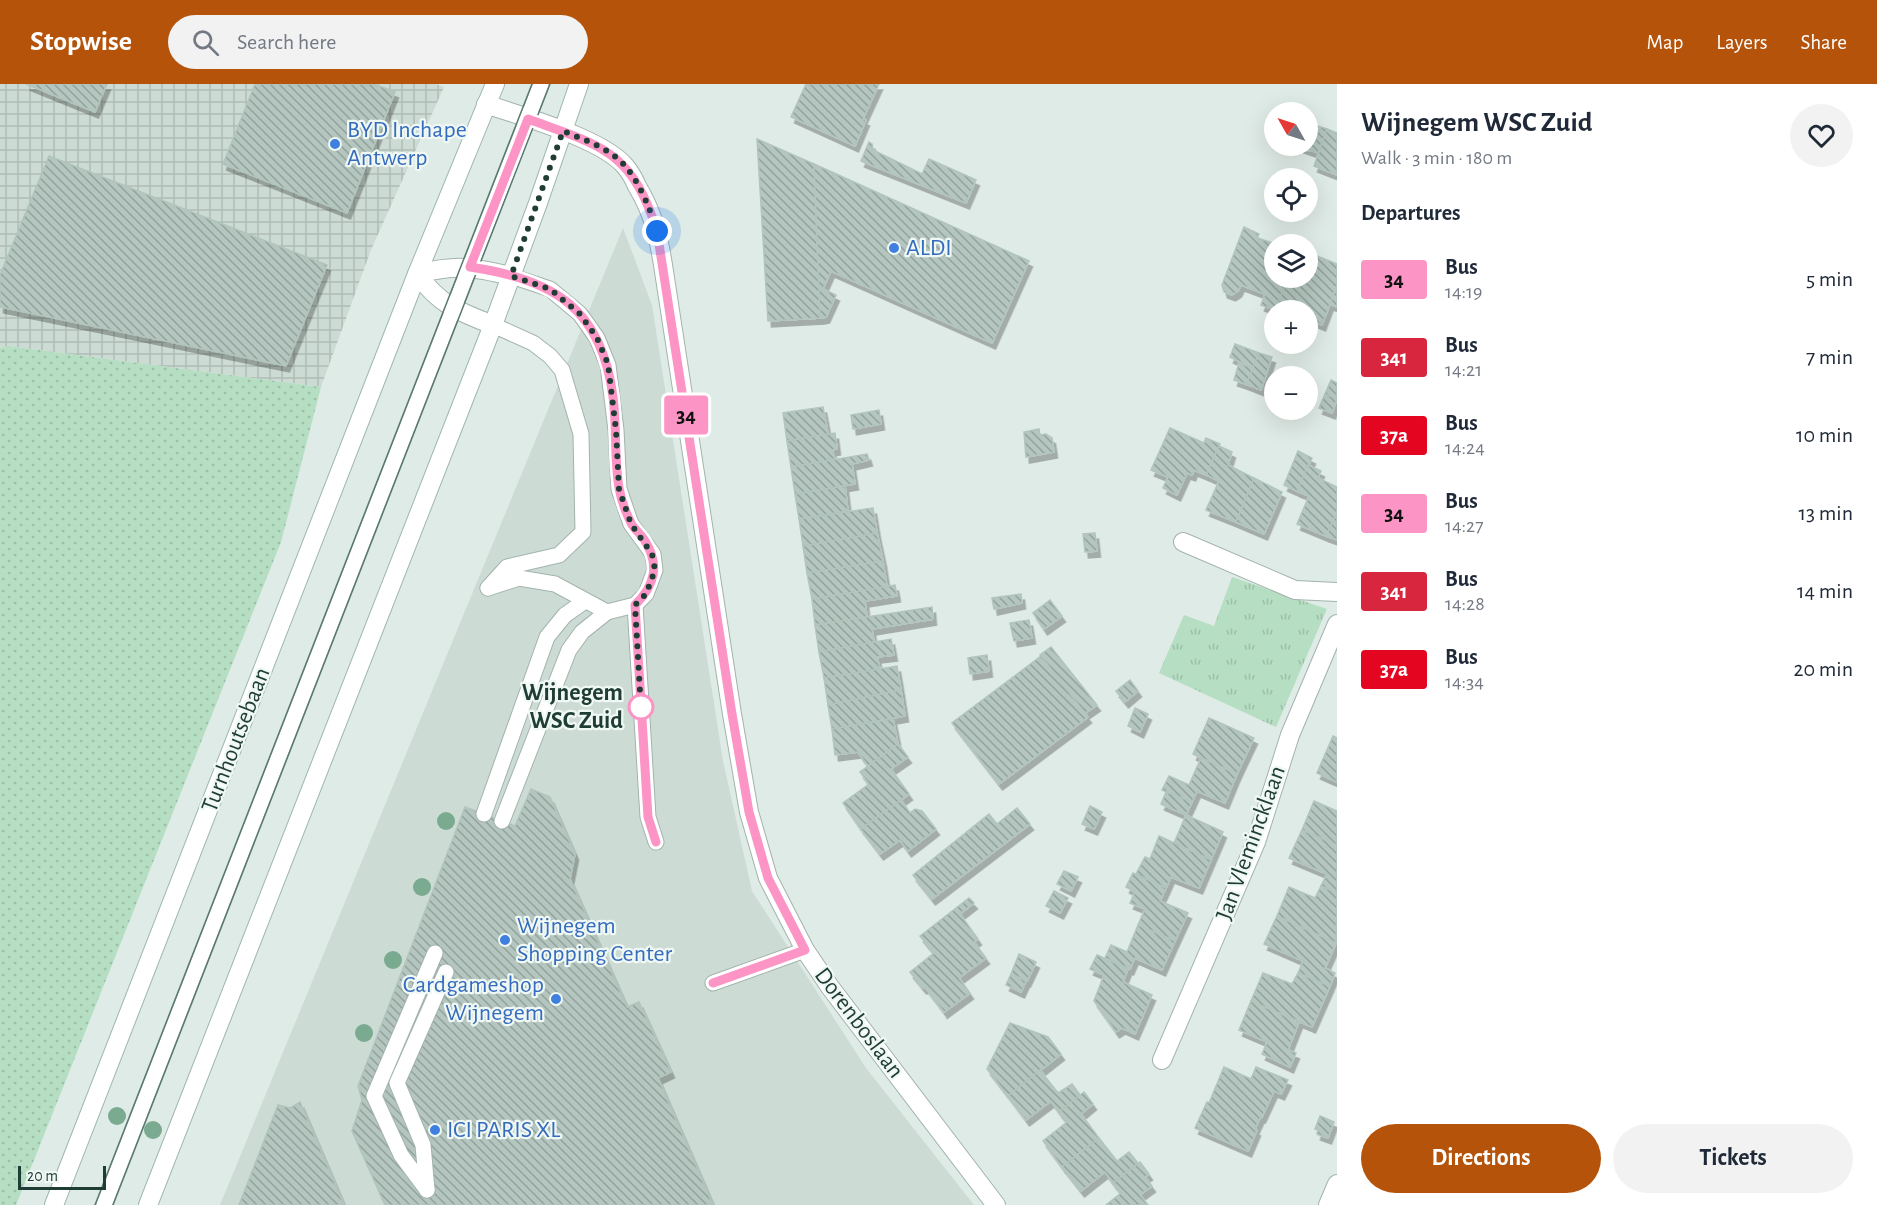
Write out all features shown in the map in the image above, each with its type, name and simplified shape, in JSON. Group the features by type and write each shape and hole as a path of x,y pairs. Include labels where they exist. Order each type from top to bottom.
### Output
{"main road":[{"name":"Turnhoutsebaan","path":"54,1205 417,274 495,84"},
{"path":"148,1205 493,325 579,84"},
{"name":"Dorenboslaan","path":"486,104 595,144 627,167 650,208 657,231 749,812 768,878 805,950 830,987 996,1205"},
{"path":"493,325 454,309 431,293 417,274 443,267 470,267 511,276"},
{"path":"1183,542 1295,590 1337,592"},
{"name":"Jan Vlemincklaan","path":"1162,1060 1256,842 1290,735 1337,624"},
{"path":"1328,1205 1337,1184"}],"lane":[{"name":"Turnhoutsebaan","path":"104,1205 541,84"},
{"path":"502,821 569,650 582,632 607,612 635,605 646,594 655,570 652,554 631,524 619,489 615,419 608,364 597,338 580,314 550,289 511,276"},
{"path":"493,325 533,343 550,356 562,370 581,434 583,532 559,555 507,567 488,588 519,578 555,584 607,612"},
{"path":"484,814 547,637 565,615 585,601"},
{"path":"635,605 648,817 656,842"},
{"path":"713,983 805,950"},
{"path":"435,953 374,1096 401,1155 427,1190 423,1145 397,1083 446,972"}],"shaded area":[{"path":"0,84 436,84 444,87 371,250 321,387 8,346 0,348"},
{"path":"623,228 652,305 723,761 752,891 866,1068 974,1205 220,1205"}],"green space":[{"path":"8,346 321,387 281,542 16,1205 0,1205 0,348"},
{"path":"1232,577 1327,609 1276,727 1159,673 1184,615 1214,626"}],"building":[{"path":"26,84 107,84 95,112"},
{"path":"255,84 374,84 395,92 347,213 223,164"},
{"path":"806,84 879,84 863,119 866,120 855,146 791,117"},
{"path":"1318,126 1327,129 1318,153"},
{"path":"1327,129 1337,133 1337,175 1314,166"},
{"path":"757,139 814,164 820,318 768,321"},
{"path":"869,142 873,150 922,174 929,159 976,180 966,203 861,161"},
{"path":"49,156 327,265 286,366 0,307 0,275"},
{"path":"814,164 1029,261 992,343 831,271 823,289 836,295 826,317 820,318"},
{"path":"1244,227 1259,234 1257,238 1264,240 1264,288 1284,288 1279,300 1264,300 1264,306 1261,305 1265,294 1241,285 1232,295 1224,292 1222,285"},
{"path":"1318,256 1337,264 1337,285 1322,325 1318,323 1318,300 1279,300 1284,288 1318,288"},
{"path":"1337,285 1337,307 1330,304"},
{"path":"1235,344 1259,353 1253,368 1230,357"},
{"path":"1259,353 1272,357 1269,366 1264,366 1264,381 1261,390 1246,384"},
{"path":"1239,363 1253,368 1246,384 1234,380"},
{"path":"1331,380 1337,383 1337,399 1325,394"},
{"path":"1325,394 1337,399 1332,413 1319,408"},
{"path":"823,407 828,434 787,441 783,413"},
{"path":"879,410 881,424 853,429 851,415"},
{"path":"1170,428 1204,443 1206,438 1220,444 1206,475 1194,470 1192,475 1187,473 1177,495 1163,488 1168,477 1151,470"},
{"path":"1039,429 1040,435 1046,434 1052,438 1054,452 1026,457 1024,432"},
{"path":"835,433 837,449 832,450 835,459 791,467 787,441"},
{"path":"1219,446 1232,452 1228,465 1254,478 1236,522 1206,510 1219,481 1206,475"},
{"path":"1298,451 1312,458 1297,491 1284,485"},
{"path":"867,454 869,460 852,464 855,484 795,494 791,467"},
{"path":"1308,465 1321,471 1318,478 1337,487 1337,512 1326,536 1297,524 1309,496 1297,491"},
{"path":"1254,478 1282,492 1264,534 1236,522"},
{"path":"845,486 848,511 799,519 795,494"},
{"path":"873,508 877,533 803,546 799,519"},
{"path":"1337,512 1337,540 1326,536"},
{"path":"877,533 883,561 807,573 803,546"},
{"path":"1095,533 1097,551 1085,552 1083,534"},
{"path":"883,561 887,587 812,599 807,573"},
{"path":"895,585 897,596 865,601 867,617 815,625 812,599"},
{"path":"1021,594 1022,603 994,609 992,598"},
{"path":"1050,600 1062,616 1044,629 1033,613"},
{"path":"932,607 933,619 872,629 874,642 819,652 815,625"},
{"path":"1029,620 1032,638 1014,641 1010,623"},
{"path":"891,639 894,655 877,657 880,669 824,678 819,652"},
{"path":"1051,647 1097,705 1084,714 1040,655"},
{"path":"987,655 989,671 970,674 968,658"},
{"path":"1041,656 1088,717 999,784 952,723"},
{"path":"897,666 901,690 828,705 824,678"},
{"path":"1130,680 1138,691 1125,702 1116,691"},
{"path":"901,690 905,716 832,729 828,705"},
{"path":"1135,708 1148,714 1140,732 1128,726"},
{"path":"1209,718 1254,738 1237,774 1193,754"},
{"path":"893,719 898,744 868,766 858,752 835,755 832,729"},
{"path":"1333,736 1337,738 1337,782 1317,773"},
{"path":"898,744 908,757 891,769 909,794 861,829 843,803 869,784 860,772"},
{"path":"1201,758 1237,774 1225,803 1197,791 1192,802 1162,790 1169,776 1189,785"},
{"name":"Wijnegem Shopping Center","path":"531,789 550,797 575,854 570,879 627,1007 639,1002 671,1072 658,1078 713,1205 385,1205 352,1131 362,1100 358,1086 465,807 515,826"},
{"path":"1166,792 1192,802 1186,815 1161,804"},
{"path":"901,800 910,813 915,809 922,811 936,829 908,851 900,840 880,854 861,829"},
{"path":"1314,801 1337,811 1337,845 1302,830"},
{"path":"1090,806 1102,812 1094,829 1082,824"},
{"path":"1017,808 1030,824 932,899 913,875 989,814 997,824"},
{"path":"1186,815 1223,832 1211,860 1174,843"},
{"path":"1302,830 1337,845 1337,893 1321,886 1327,874 1289,858"},
{"path":"1159,836 1211,860 1199,888 1171,877 1166,888 1136,874 1145,857 1150,859"},
{"path":"1064,871 1078,877 1071,891 1057,884"},
{"path":"1133,873 1166,888 1160,901 1188,913 1175,941 1138,925 1145,909 1130,903 1135,892 1126,887"},
{"path":"1321,886 1337,893 1336,943 1277,916 1289,887 1315,898"},
{"path":"1054,891 1068,898 1060,913 1046,906"},
{"path":"969,898 974,903 960,914 978,939 974,942 986,958 959,978 970,993 943,1013 925,987 923,988 910,972 934,953 920,936"},
{"path":"1277,916 1336,943 1325,968 1335,973 1330,986 1298,973 1303,961 1264,944"},
{"path":"1138,925 1175,941 1162,970 1135,958 1130,969 1105,958 1111,945 1127,952"},
{"path":"1019,954 1036,962 1027,981 1011,974"},
{"path":"1097,955 1128,969 1123,982 1152,995 1135,1034 1122,1028 1116,1032 1094,1001 1104,975 1090,969"},
{"path":"1263,973 1292,984 1298,973 1330,986 1312,1027 1251,1001"},
{"path":"1011,974 1026,981 1021,992 1006,985"},
{"path":"1251,1001 1299,1022 1288,1050 1296,1053 1290,1067 1262,1054 1267,1042 1239,1030"},
{"path":"1010,1023 1048,1037 1061,1054 1008,1096 987,1069"},
{"path":"1224,1067 1251,1079 1256,1067 1288,1080 1281,1094 1274,1091 1255,1129 1257,1130 1248,1151 1195,1128 1207,1102 1209,1103"},
{"path":"1040,1070 1058,1093 1072,1084 1081,1096 1059,1112 1051,1101 1026,1120 1008,1096"},
{"path":"1084,1092 1093,1104 1081,1114 1099,1138 1062,1167 1043,1141 1067,1122 1059,1112"},
{"path":"300,1102 344,1205 239,1205 278,1105 290,1108"},
{"path":"1320,1116 1334,1122 1328,1138 1317,1134 1318,1130 1315,1129"},
{"path":"1099,1138 1117,1161 1129,1152 1138,1163 1113,1183 1105,1172 1081,1191 1062,1167"},
{"path":"1140,1162 1149,1174 1145,1177 1152,1186 1140,1195 1148,1205 1106,1205 1121,1193 1113,1183"}],"tram line":[{"path":"95,1205 532,84"},
{"path":"113,1205 550,84"}],"bus line":[{"name":"34","path":"656,842 648,817 635,605 646,594 655,570 652,554 643,538 631,524 619,489 616,430 608,364 597,338 580,314 550,289 511,276 470,267 528,119 595,144 617,158 627,167 650,208 657,231 749,812 768,878 805,950 713,983"}],"place":[{"name":"BYD Inchape Antwerp","path":"335,144"},
{"name":"ALDI","path":"894,248"},
{"name":"Wijnegem WSC Zuid","path":"641,707"},
{"name":"Wijnegem Shopping Center","path":"505,940"},
{"name":"Cardgameshop Wijnegem","path":"556,999"},
{"name":"ICI PARIS XL","path":"435,1130"}],"route":[{"path":"641,707 641,709 635,605 646,594 655,570 652,554 643,538 631,524 619,489 616,430 608,364 597,338 580,314 550,289 511,276 563,131 595,144 627,167 650,208 657,231"}]}
